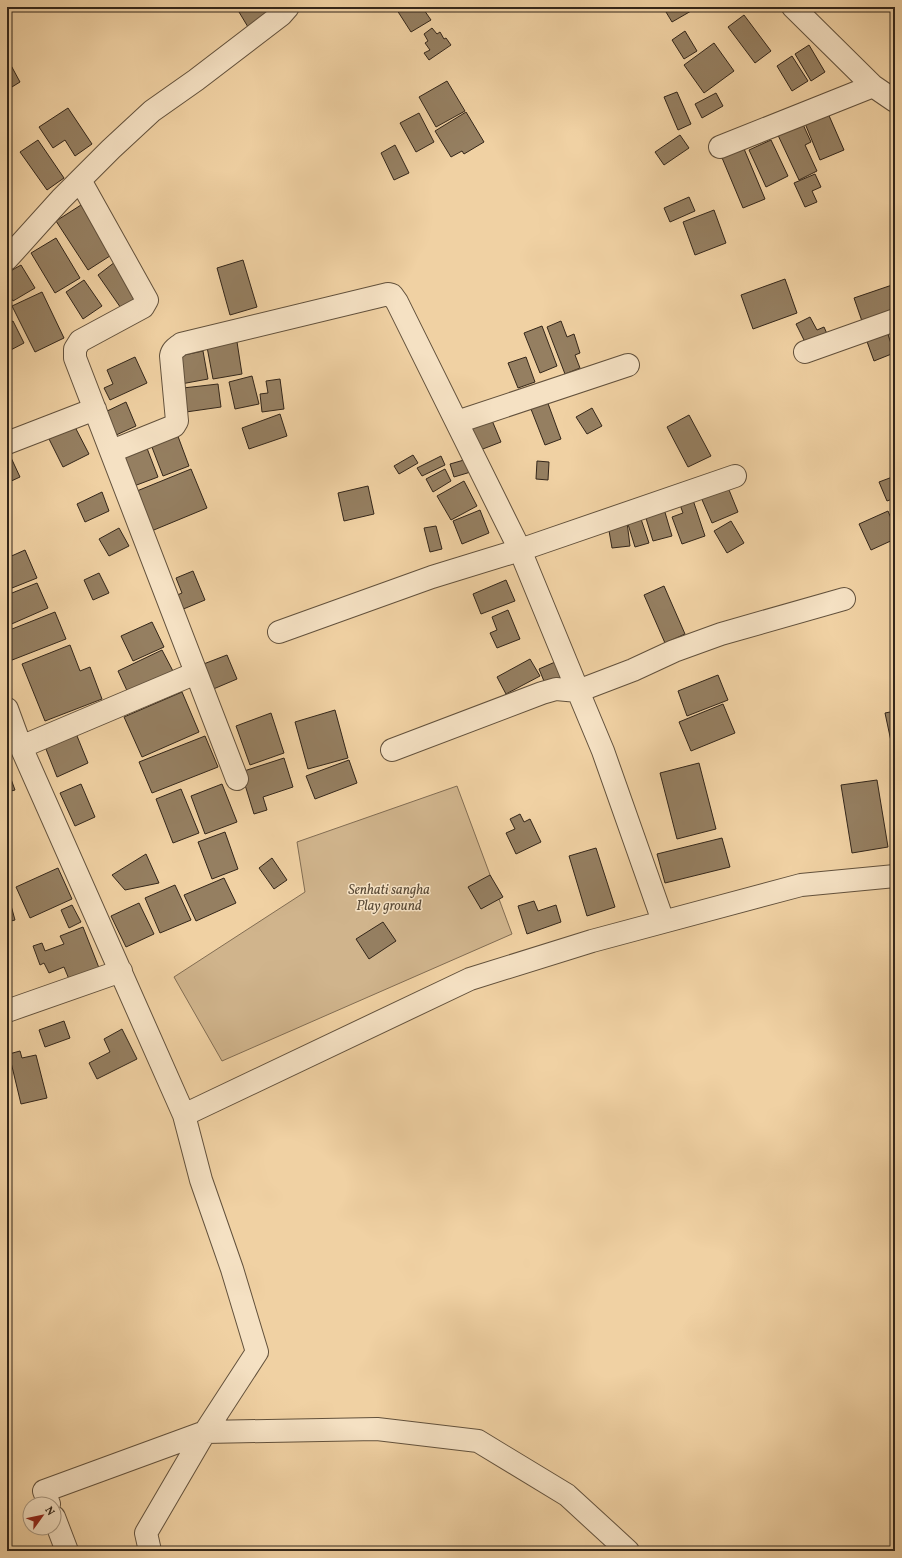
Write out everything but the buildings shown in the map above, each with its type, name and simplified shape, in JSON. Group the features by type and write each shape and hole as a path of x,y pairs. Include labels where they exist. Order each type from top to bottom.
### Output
{"street":[{"path":"7,259 80,180 152,111 203,76 288,7"},
{"path":"793,7 873,86 895,101"},
{"path":"720,147 873,86"},
{"path":"80,180 147,298 147,302 143,307 80,341 74,352 75,358 237,779"},
{"path":"112,452 174,426 177,421 170,356 172,351 181,344 388,294 392,295 397,302 520,550 603,752 663,922"},
{"path":"805,352 895,320"},
{"path":"456,422 628,365"},
{"path":"7,443 95,409"},
{"path":"279,632 432,577 520,550 735,476"},
{"path":"392,750 542,693 556,689 578,691 633,670 674,651 721,634 844,600"},
{"path":"21,747 196,673"},
{"path":"7,709 21,747 184,1115 201,1180 232,1269 256,1352 204,1432 146,1533 150,1551"},
{"path":"184,1115 470,979 592,941 802,884 895,876"},
{"path":"7,1011 121,971"},
{"path":"46,1496 44,1491 204,1432 377,1429 478,1441 567,1495 628,1551"},
{"path":"61,1536 67,1551"}],"green space":[{"name":"Senhati sangha Play ground","path":"457,786 512,934 222,1061 174,977 305,892 297,842"}]}
